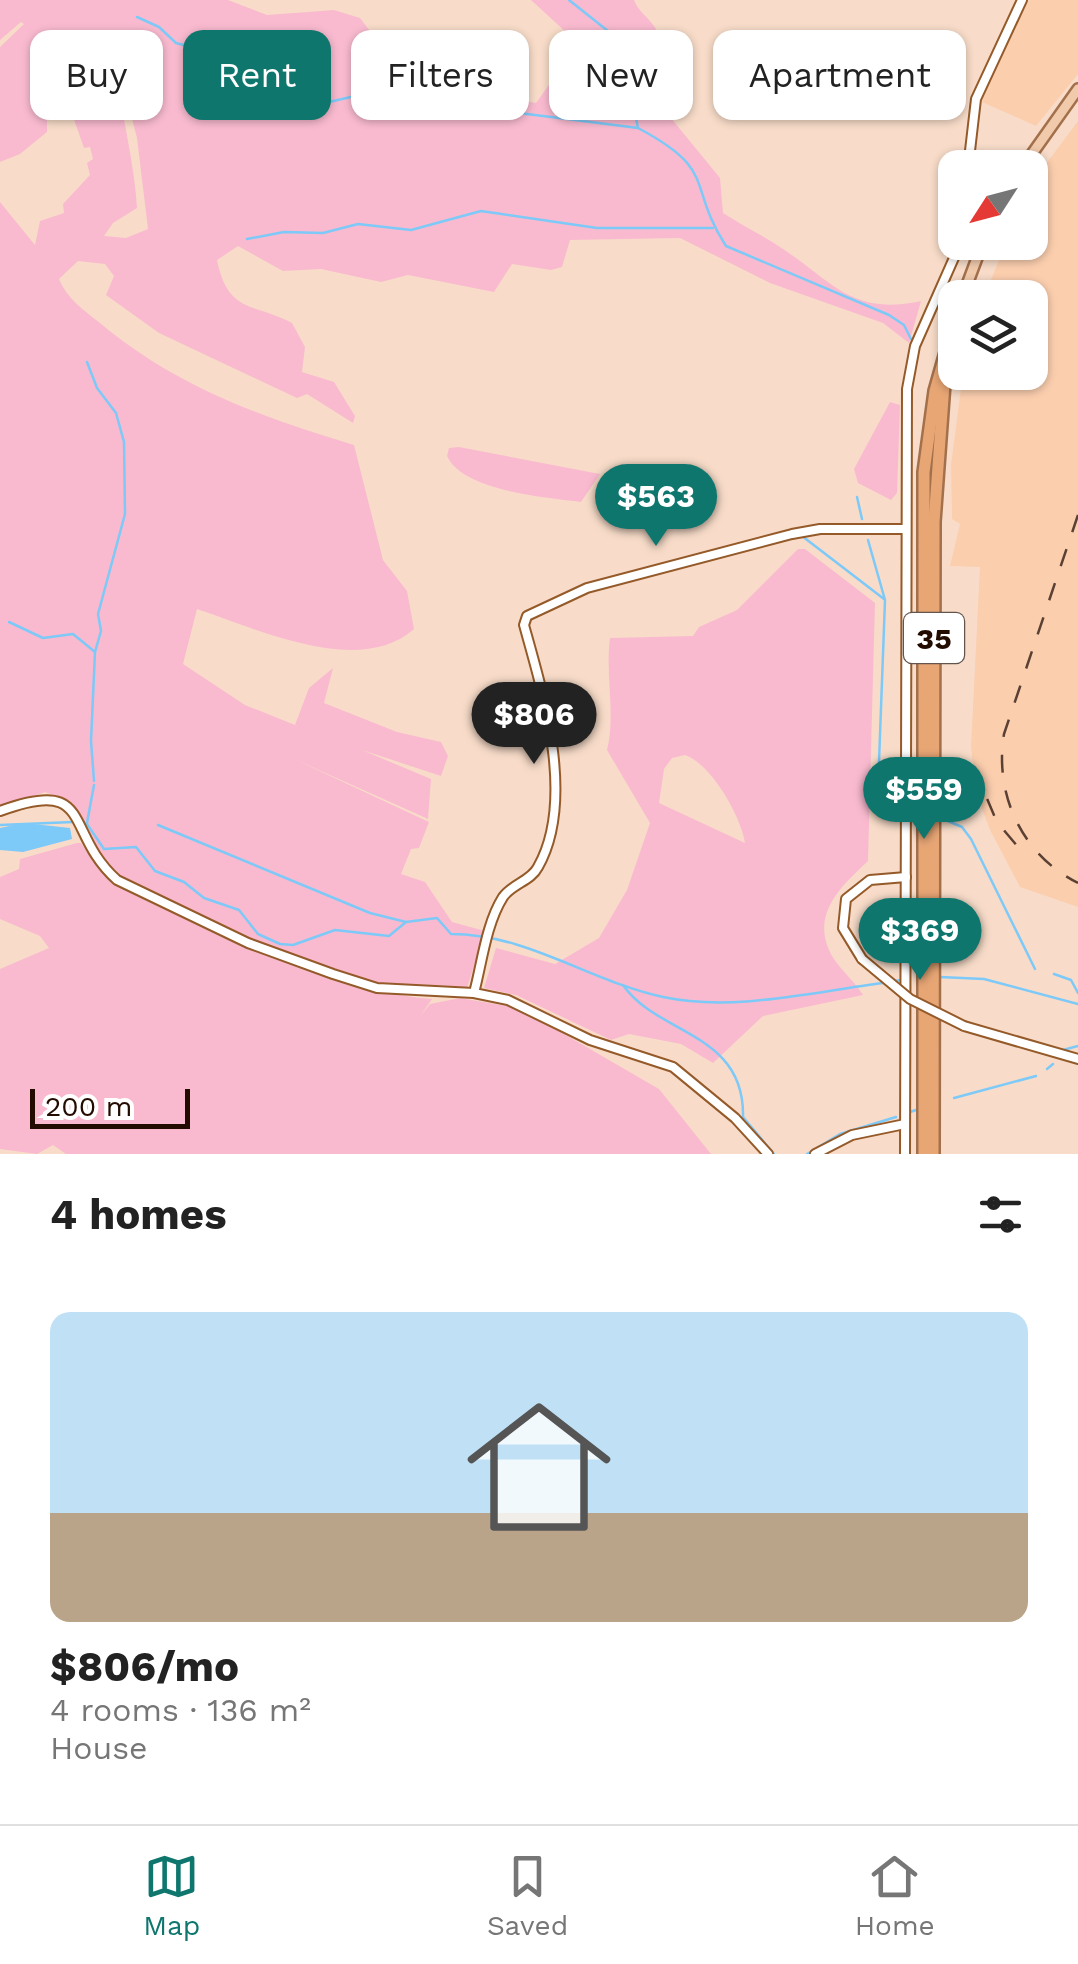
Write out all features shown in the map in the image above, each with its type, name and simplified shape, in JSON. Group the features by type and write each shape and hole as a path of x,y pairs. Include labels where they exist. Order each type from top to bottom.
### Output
{"highway":[{"name":"35","path":"924,1154 924,472 938,381"},
{"name":"35","path":"933,1154 934,522 944,390"}],"main road":[{"path":"1035,150 1078,88"}],"street":[{"path":"970,150 976,99 1022,0"},
{"path":"905,1154 909,367 954,260"},
{"path":"474,994 505,894 538,869 555,790 550,723 524,625 527,616 535,609 605,582 792,534 820,529 906,530"},
{"path":"0,811 42,796 64,804 100,862 116,880 248,943 376,988 474,994 528,1008 590,1040 673,1067 735,1118 768,1154"},
{"path":"906,877 864,883 846,899 842,928 862,958 910,999 964,1026 1058,1057 1078,1059"},
{"path":"815,1154 852,1134 905,1124"}],"shaded area":[{"path":"0,0 228,0 267,15 334,10 360,18 369,30 351,30 351,120 529,120 529,102 536,103 549,85 549,120 673,120 720,178 723,213 860,300 877,304 921,301 909,343 883,323 770,283 680,238 570,240 562,267 551,270 512,264 494,292 408,275 381,282 321,269 283,271 238,246 217,260 228,290 236,298 292,323 305,347 302,372 334,382 355,416 353,423 307,394 297,398 159,333 106,295 114,276 105,264 78,261 59,279 82,309 158,365 253,411 354,445 383,560 407,591 414,629 391,643 365,649 336,649 277,637 197,609 183,664 245,705 295,725 309,688 333,668 324,703 397,732 441,742 448,756 441,776 362,750 431,779 428,819 294,759 429,822 419,848 411,849 401,874 425,882 452,922 485,931 467,988 427,990 345,976 265,947 154,896 140,897 318,974 393,994 432,999 421,1015 430,1004 460,998 519,1008 659,1089 711,1154 66,1154 53,1145 37,1154 0,1149 0,969 49,948 40,936 0,919 0,877 19,869 20,859 77,843 81,843 97,866 91,840 70,801 45,792 0,808 0,202 35,245 40,221 64,213 63,204 90,175 90,147 84,148 74,120 124,120 137,208 113,223 104,236 126,238 148,229 132,120 163,120 163,30 30,30 30,120 47,120 47,132 20,154 0,162 0,47 24,24 21,22 0,40"},
{"path":"531,0 634,0 656,30 564,30"},
{"path":"1029,0 1078,0 1078,74 1036,126 982,102 988,76"},
{"path":"1078,121 1078,907 1020,887 990,830 976,792 971,747 980,567 950,566 960,524 952,519 951,465 961,390 1048,390 1048,280 991,280 999,260 1048,260 1048,161"},
{"path":"890,402 900,405 897,493 891,500 858,483 854,469"},
{"path":"449,448 600,474 581,502 506,490 487,485 456,468 447,456"},
{"path":"798,549 805,549 875,603 868,861 833,900 825,923 832,956 863,995 763,1016 713,1063 681,1044 629,1034 611,1040 516,995 484,988 496,948 555,964 599,938 627,890 650,823 607,750 611,723 610,638 693,636 699,627 737,610","holes":["685,755 695,760 723,792 738,819 745,843 659,803 664,769 672,758"]}],"water":[{"path":"24,823 70,828 72,839 23,852 0,850 0,828"}],"waterway":[{"path":"569,0 613,35 624,61 638,128 663,143 691,168 726,246 889,315 904,325 911,339"},
{"path":"137,17 159,27 176,43 203,50 251,93 281,109 299,109 368,93 405,107 519,113 638,128"},
{"path":"247,239 284,232 323,233 358,224 411,230 481,211 597,228 713,228"},
{"path":"87,362 97,388 116,413 124,442 125,514 98,614 101,631 95,652 91,741 94,781"},
{"path":"857,497 862,519"},
{"path":"802,536 884,599"},
{"path":"868,540 885,600 878,789 882,801 900,810"},
{"path":"9,622 43,638 73,634 95,652"},
{"path":"87,823 94,785"},
{"path":"943,819 962,827 971,839 1035,969"},
{"path":"0,825 73,822"},
{"path":"81,823 87,824 104,849 136,847 155,871 184,882 204,898 239,910 258,934 280,944 293,945 335,930 389,936 406,922 437,918 451,934 506,942 636,990 690,1001 745,1002 883,983"},
{"path":"158,825 370,913 406,922"},
{"path":"1054,974 1071,980 1078,993"},
{"path":"940,977 984,979 1078,1004"},
{"path":"891,982 900,980"},
{"path":"623,985 656,1015 715,1051 730,1068 740,1089 743,1117 774,1154"},
{"path":"1063,1050 1078,1046"},
{"path":"1047,1069 1053,1064"},
{"path":"954,1098 1036,1076"},
{"path":"910,1112 916,1110"},
{"path":"807,1154 840,1134 896,1117"}],"railway":[{"path":"1078,515 1004,734 1002,757 1008,801 1027,840 1058,871 1078,883"},
{"path":"973,766 997,822 1024,854"}]}
